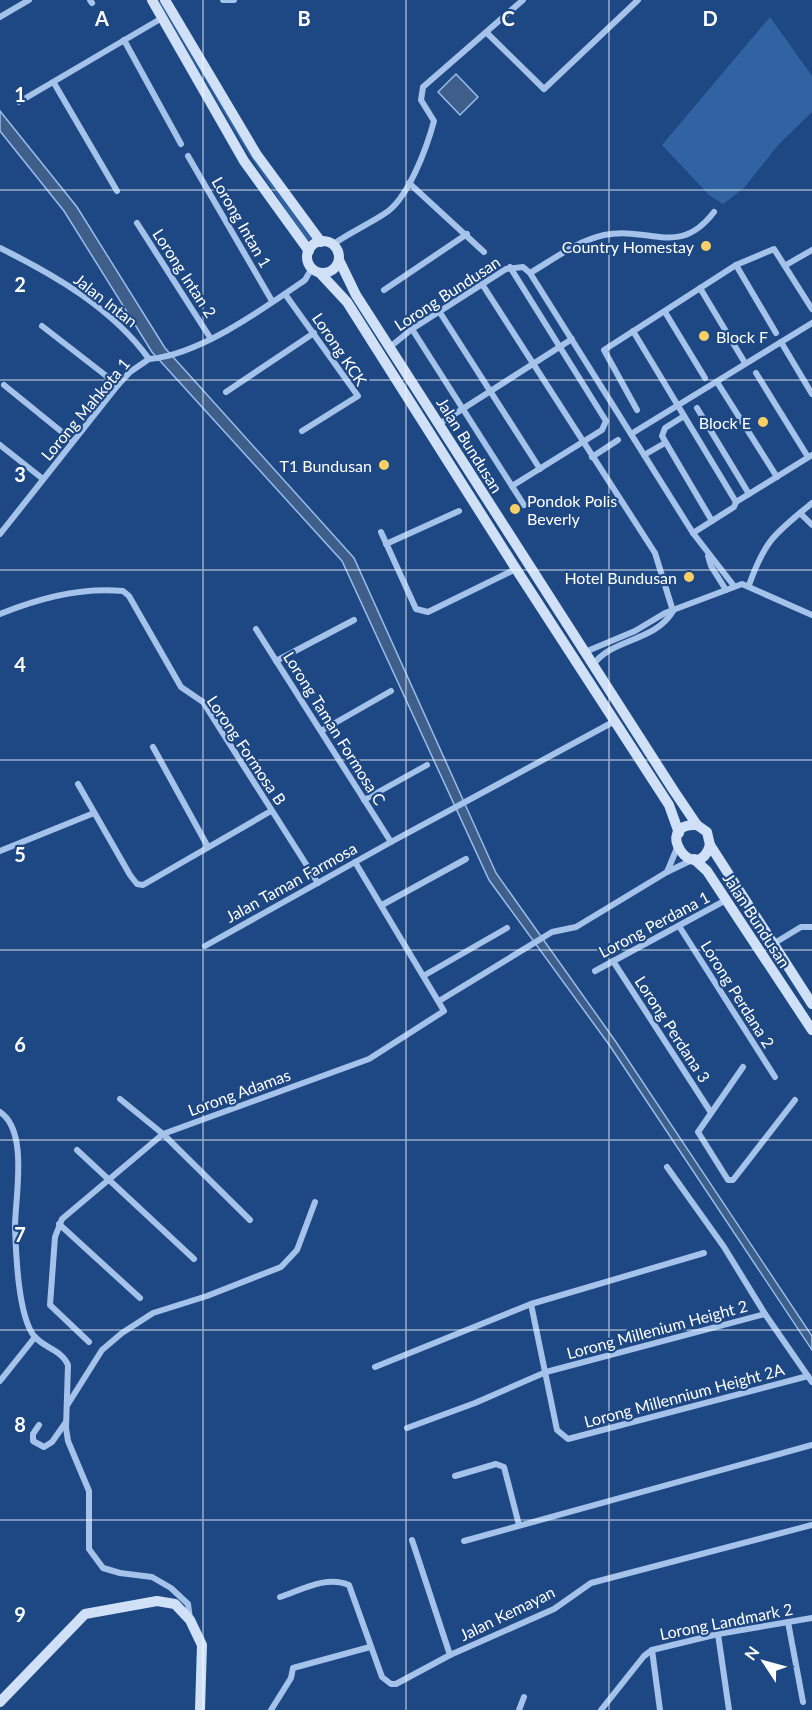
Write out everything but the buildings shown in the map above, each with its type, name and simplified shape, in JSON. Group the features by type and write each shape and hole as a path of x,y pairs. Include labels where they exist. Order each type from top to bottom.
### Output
{"main road":[{"path":"152,0 244,161 309,251 308,260 316,271 330,272 339,260 338,251 327,243 257,155 165,0"},
{"path":"309,251 327,243"},
{"name":"Jalan Bundusan","path":"339,260 356,295 696,825 707,832 710,845 812,1004"},
{"name":"Jalan Bundusan","path":"316,271 347,302 669,805 679,833 677,848 684,857 694,859 707,871 812,1030"},
{"path":"585,652 584,662 604,704"},
{"path":"679,833 687,826 696,825"},
{"path":"694,859 706,853 710,845"},
{"path":"0,1702 85,1614 157,1601 175,1605 190,1620 202,1645 200,1710"}],"street":[{"path":"0,17 29,0"},
{"path":"223,0 234,0"},
{"path":"327,243 386,213 409,183 434,121 421,100 423,87 523,0"},
{"path":"487,33 544,89 639,0"},
{"path":"20,102 162,18"},
{"path":"124,40 182,144"},
{"path":"54,82 117,191"},
{"name":"Lorong Intan 1","path":"188,156 272,301"},
{"path":"409,183 484,252"},
{"path":"714,212 701,226 685,237 672,239 631,233 601,236 577,244 530,273 693,533 734,586"},
{"name":"Lorong Intan 2","path":"136,223 211,339"},
{"path":"384,290 467,234"},
{"name":"Jalan Intan","path":"0,248 61,282 115,320 152,359"},
{"path":"637,410 604,354 606,348 736,265 774,249 812,309"},
{"path":"786,266 812,250"},
{"path":"736,265 776,333"},
{"path":"510,267 606,421 602,430 512,486"},
{"name":"Lorong Bundusan","path":"390,347 439,311 510,267 522,267 530,273"},
{"path":"152,359 176,355 211,339 285,294 316,271"},
{"path":"482,284 655,553 673,611 669,618 650,632 603,653 592,665"},
{"path":"700,288 745,363"},
{"name":"Lorong KCK","path":"285,294 358,396 302,431"},
{"path":"439,311 540,469"},
{"path":"665,312 705,378"},
{"path":"631,434 812,323"},
{"path":"42,326 118,386"},
{"path":"412,329 524,504"},
{"path":"633,331 736,502"},
{"path":"226,392 314,333"},
{"path":"439,424 572,339"},
{"path":"781,342 812,394"},
{"name":"Lorong Mahkota 1","path":"0,534 130,372 152,359"},
{"path":"693,533 736,502 810,456 756,373"},
{"path":"717,382 777,477"},
{"path":"4,385 74,441"},
{"path":"697,408 749,494"},
{"path":"684,416 665,428 662,436 664,443 712,521"},
{"path":"592,457 618,440"},
{"path":"644,455 664,443"},
{"path":"0,445 43,479"},
{"path":"749,585 761,552 777,531 812,503"},
{"path":"386,544 459,511"},
{"path":"800,513 812,525"},
{"path":"381,532 416,609 428,612 516,569"},
{"path":"708,555 711,566 726,590"},
{"path":"585,652 673,611 734,586 749,585 812,615"},
{"name":"Lorong Formosa B","path":"0,614 32,601 58,594 123,591 129,596 181,687 203,702 318,883"},
{"path":"276,661 354,620"},
{"name":"Lorong Taman Formosa C","path":"256,628 391,842"},
{"path":"321,731 391,691"},
{"name":"Jalan Taman Farmosa","path":"205,946 615,721"},
{"path":"153,747 208,847"},
{"path":"364,800 428,765"},
{"path":"78,784 137,884 142,885 271,811"},
{"path":"0,851 94,813"},
{"path":"667,872 677,848"},
{"path":"382,905 466,859"},
{"path":"355,862 439,1001 552,932 576,927 667,872 694,859"},
{"name":"Lorong Perdana 1","path":"595,971 726,900"},
{"name":"Lorong Perdana 2","path":"679,926 775,1077"},
{"path":"774,944 801,927 812,927"},
{"path":"425,975 507,928"},
{"name":"Lorong Perdana 3","path":"613,961 710,1111"},
{"name":"Lorong Adamas","path":"59,1224 66,1214 163,1134 369,1059 444,1011 439,1001"},
{"path":"743,1067 699,1128 698,1136 726,1179 730,1181 795,1100"},
{"path":"120,1099 163,1134 250,1220"},
{"path":"0,1112 9,1121 17,1153 15,1227 22,1298 28,1326 35,1337 65,1358 69,1365 66,1421 68,1442 89,1491 89,1549 98,1564 120,1573 152,1577 171,1588 188,1604 190,1620"},
{"path":"77,1150 194,1259"},
{"path":"667,1167 724,1247 765,1314"},
{"path":"67,1406 102,1350 122,1333 153,1313 207,1296 281,1267 297,1250 315,1202"},
{"path":"59,1224 140,1298"},
{"path":"59,1224 54,1247 50,1305 89,1342"},
{"path":"375,1367 531,1304 704,1254"},
{"path":"531,1304 546,1372"},
{"name":"Lorong Millenium Height 2","path":"407,1428 475,1403 546,1372 765,1314 810,1379"},
{"path":"0,1381 35,1337"},
{"name":"Lorong Millennium Height 2A","path":"546,1372 557,1430 568,1439 810,1379"},
{"path":"39,1425 33,1434 33,1441 44,1447 52,1442 66,1421"},
{"path":"464,1541 812,1445"},
{"path":"455,1476 496,1464 504,1467 519,1525"},
{"name":"Jalan Kemayan","path":"280,1597 322,1582 341,1581 349,1585 382,1677 391,1684 554,1609 591,1583 812,1525"},
{"path":"412,1540 450,1655"},
{"name":"Lorong Landmark 2","path":"601,1710 644,1656 652,1650 718,1634 812,1618"},
{"path":"788,1622 803,1702"},
{"path":"718,1634 729,1710"},
{"path":"271,1710 291,1678 293,1668 370,1647"},
{"path":"652,1650 660,1710"},
{"path":"519,1710 524,1697"}],"shaded area":[{"path":"158,0 161,0 315,236 307,241 244,147"},
{"path":"770,17 812,76 812,112 779,144 744,188 723,204 709,195 662,145"},
{"path":"456,74 478,97 460,115 438,92"},
{"path":"0,111 77,207 165,348 354,558 496,873 616,1042 812,1336 812,1350 610,1046 489,880 342,561 152,352 64,211 0,131"}],"place":[{"name":"Country Homestay","path":"706,246"},
{"name":"Block F","path":"704,336"},
{"name":"Block E","path":"763,422"},
{"name":"T1 Bundusan","path":"384,465"},
{"name":"Pondok Polis Beverly","path":"515,509"},
{"name":"Hotel Bundusan","path":"689,577"}]}
